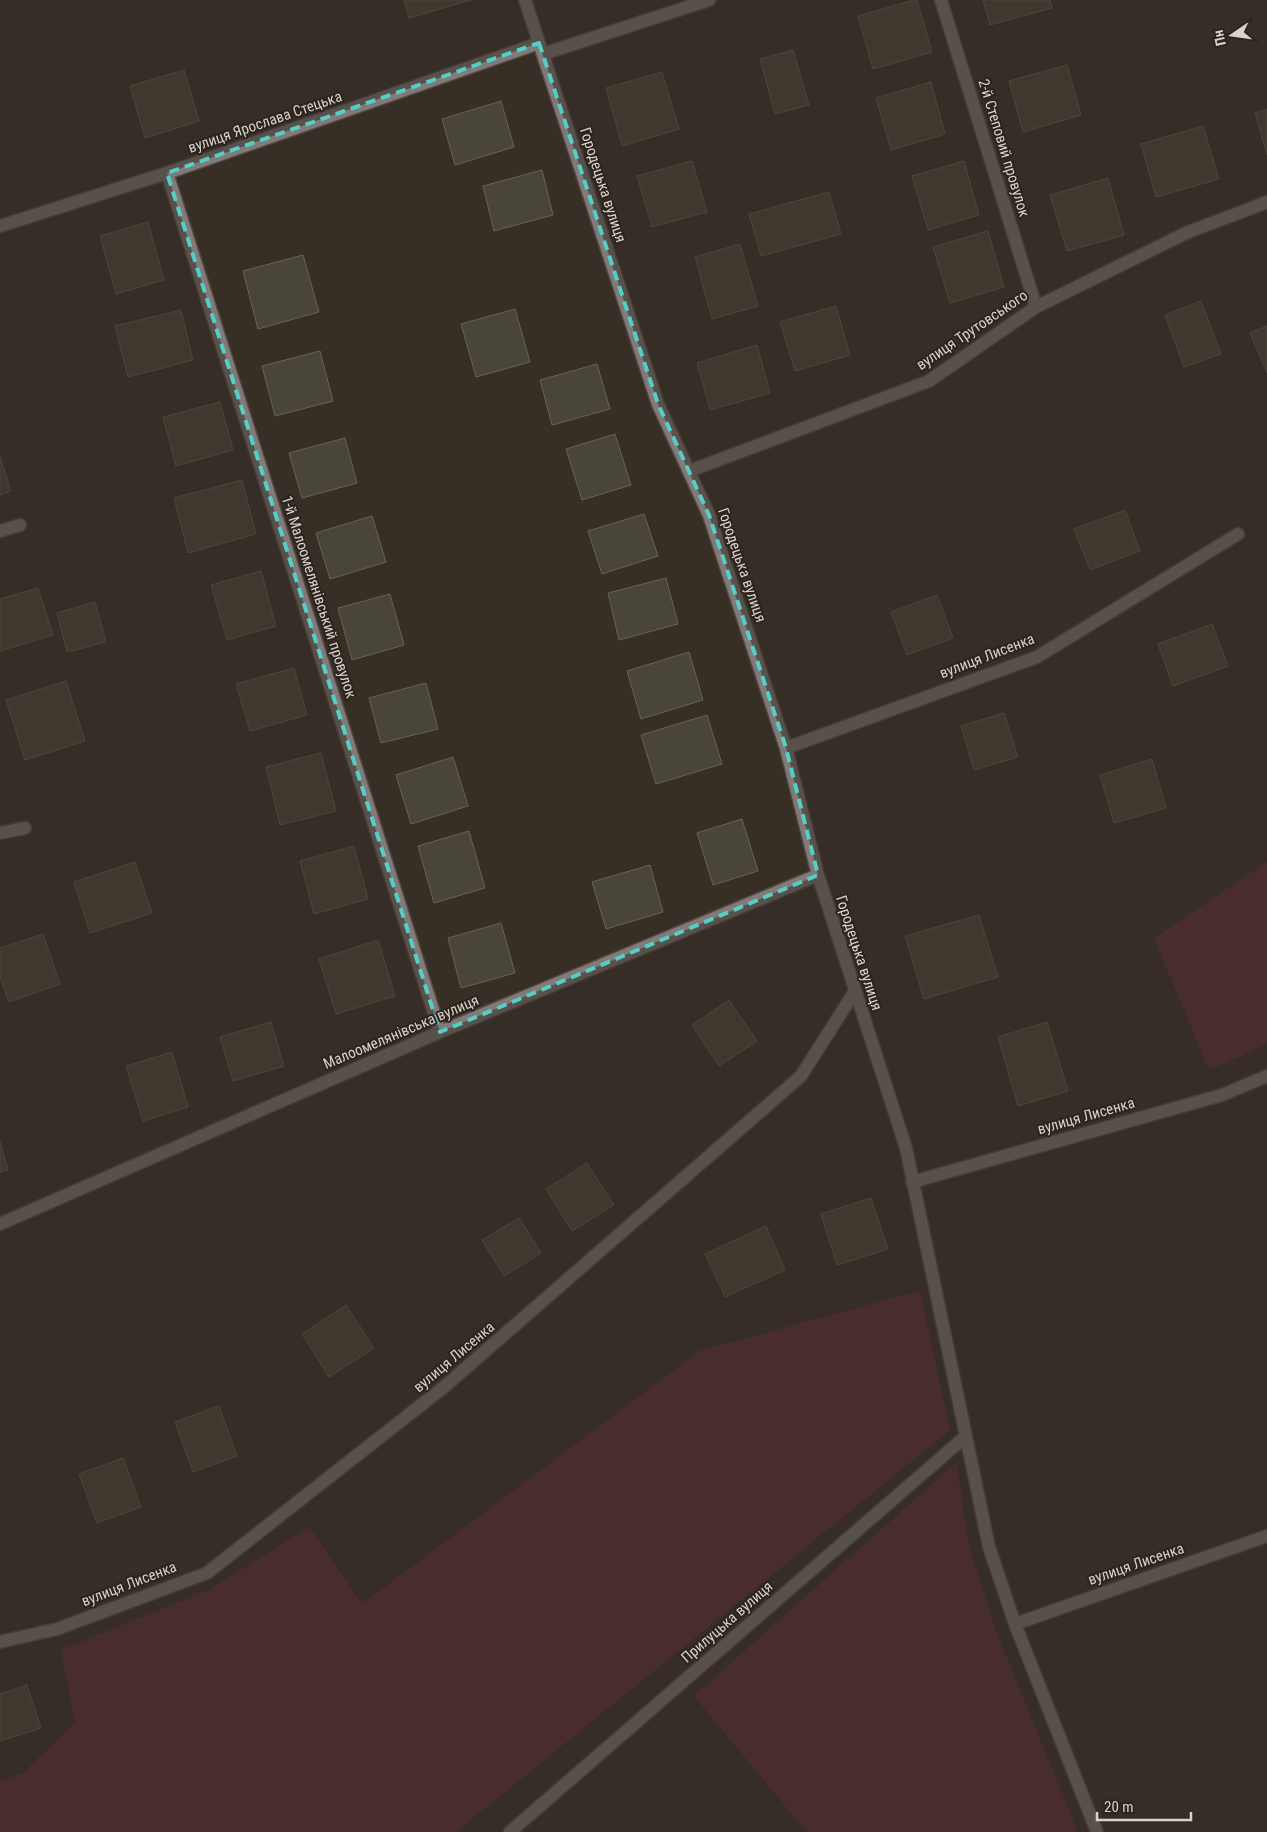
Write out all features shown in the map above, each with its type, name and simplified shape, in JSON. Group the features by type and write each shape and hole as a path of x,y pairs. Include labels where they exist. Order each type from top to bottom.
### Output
{"street":[{"name":"Городецька вулиця","path":"525,0 658,404 709,515 786,748 818,876 906,1148 989,1547 1015,1624 1097,1832"},
{"name":"вулиця Ярослава Стецька","path":"0,226 167,173 541,48 709,0"},
{"name":"2-й Степовий провулок","path":"941,0 1036,306"},
{"name":"1-й Малоомелянівський провулок","path":"167,173 440,1032"},
{"name":"вулиця Трутовського","path":"689,472 929,381 1036,306 1186,233 1267,202"},
{"path":"0,531 20,525"},
{"name":"вулиця Лисенка","path":"786,748 1037,657 1238,534"},
{"path":"0,833 25,828"},
{"name":"Малоомелянівська вулиця","path":"0,1224 440,1032 818,876"},
{"name":"вулиця Лисенка","path":"0,1642 57,1628 206,1573 444,1387 801,1076 855,992"},
{"name":"вулиця Лисенка","path":"912,1182 1222,1095 1267,1076"},
{"name":"Прилуцька вулиця","path":"510,1832 966,1436"},
{"name":"вулиця Лисенка","path":"1015,1624 1267,1536"}],"highlighted area":[{"path":"539,43 658,404 709,515 786,748 818,875 440,1032 167,173"}],"shaded area":[{"path":"1267,862 1267,1044 1209,1070 1154,938"},
{"path":"920,1291 950,1430 456,1832 0,1832 0,1781 23,1773 75,1722 61,1650 209,1590 310,1527 362,1604 700,1351"},
{"path":"956,1463 970,1549 996,1631 1078,1832 807,1832 694,1696"}],"building":[{"path":"404,0 471,0 409,18"},
{"path":"917,0 932,52 873,69 858,16"},
{"path":"983,0 1050,0 1052,8 990,25"},
{"path":"793,50 809,105 775,114 760,59"},
{"path":"1067,65 1081,115 1023,132 1009,81"},
{"path":"184,70 199,121 145,138 130,86"},
{"path":"662,72 679,129 622,146 606,88"},
{"path":"931,82 945,134 891,150 876,98"},
{"path":"501,101 514,147 455,165 442,119"},
{"path":"1267,109 1267,155 1255,113"},
{"path":"1203,126 1219,179 1156,197 1141,144"},
{"path":"692,161 707,212 652,227 637,176"},
{"path":"964,161 979,215 928,230 912,176"},
{"path":"542,170 553,215 494,231 483,186"},
{"path":"1108,178 1124,235 1067,251 1050,195"},
{"path":"829,192 841,234 761,256 749,214"},
{"path":"148,222 164,280 116,294 100,236"},
{"path":"988,231 1004,287 950,303 933,247"},
{"path":"740,244 758,306 712,319 695,257"},
{"path":"303,255 319,312 258,329 243,271"},
{"path":"1201,301 1221,354 1184,367 1165,315"},
{"path":"836,306 850,355 795,371 780,322"},
{"path":"515,309 530,362 476,377 461,324"},
{"path":"181,310 193,360 128,377 115,326"},
{"path":"1267,326 1267,373 1250,333"},
{"path":"757,345 770,393 710,410 697,363"},
{"path":"320,351 333,401 275,416 262,366"},
{"path":"597,364 610,409 552,425 540,380"},
{"path":"220,402 233,450 176,466 163,417"},
{"path":"615,434 631,485 582,500 566,449"},
{"path":"345,438 357,483 302,498 289,453"},
{"path":"0,457 11,491 0,495"},
{"path":"242,480 256,534 188,553 174,498"},
{"path":"1125,510 1140,551 1090,570 1074,529"},
{"path":"644,514 658,556 602,574 588,531"},
{"path":"372,516 386,562 330,579 316,533"},
{"path":"261,571 276,626 227,640 211,585"},
{"path":"666,578 678,624 619,640 608,593"},
{"path":"38,588 53,635 0,651 0,599"},
{"path":"390,594 404,645 352,660 338,608"},
{"path":"937,595 953,638 907,655 891,612"},
{"path":"95,602 106,642 67,652 57,613"},
{"path":"1212,624 1228,666 1173,686 1158,644"},
{"path":"689,652 703,700 641,719 627,671"},
{"path":"294,668 307,715 250,731 236,684"},
{"path":"66,681 85,741 25,760 6,700"},
{"path":"426,683 438,729 381,743 369,698"},
{"path":"1004,713 1018,757 974,770 961,726"},
{"path":"707,715 722,764 656,784 641,735"},
{"path":"321,753 336,811 280,825 266,767"},
{"path":"453,757 468,806 411,824 396,775"},
{"path":"1152,759 1166,808 1114,823 1100,775"},
{"path":"742,819 758,871 713,885 697,833"},
{"path":"469,831 485,888 434,903 418,846"},
{"path":"354,846 368,899 314,914 300,861"},
{"path":"135,862 152,913 90,933 74,882"},
{"path":"650,865 663,912 606,929 592,882"},
{"path":"979,915 998,977 924,999 905,936"},
{"path":"501,923 515,973 461,988 448,938"},
{"path":"43,934 60,984 9,1002 0,977 0,948"},
{"path":"378,940 395,996 336,1014 319,959"},
{"path":"729,1000 757,1041 719,1066 692,1025"},
{"path":"271,1022 284,1066 233,1081 220,1037"},
{"path":"1047,1022 1068,1091 1018,1106 998,1037"},
{"path":"172,1052 188,1107 143,1121 126,1066"},
{"path":"0,1142 8,1170 0,1172"},
{"path":"587,1163 614,1205 572,1231 546,1189"},
{"path":"871,1198 888,1249 837,1265 821,1214"},
{"path":"519,1218 541,1253 504,1276 482,1240"},
{"path":"766,1226 785,1270 725,1297 705,1254"},
{"path":"346,1305 374,1348 329,1377 302,1334"},
{"path":"219,1406 237,1456 193,1472 175,1422"},
{"path":"123,1458 141,1507 97,1523 79,1474"},
{"path":"27,1685 41,1728 0,1741 0,1694"}]}
